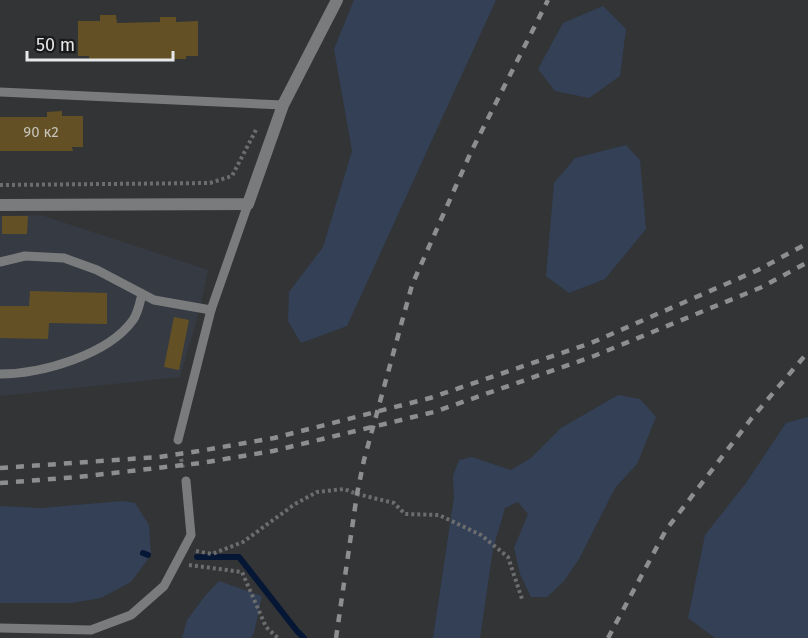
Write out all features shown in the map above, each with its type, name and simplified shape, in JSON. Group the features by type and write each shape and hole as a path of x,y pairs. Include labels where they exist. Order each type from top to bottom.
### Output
{"street":[{"path":"0,205 248,204 283,105 337,0"}],"lane":[{"path":"0,92 283,105"},
{"path":"178,440 211,310 248,204"},
{"path":"0,262 25,256 64,258 97,270 154,300 211,310"},
{"path":"0,374 18,374 56,365 89,354 116,339 134,319 142,294"},
{"path":"0,628 91,630 131,615 164,586 191,535 186,481"},
{"path":"83,638 91,630"}],"path":[{"path":"0,185 210,183 232,176 269,104"},
{"path":"178,440 186,481"},
{"path":"184,548 212,554 243,542 295,504 317,492 344,489 394,503 405,514 439,515 481,535 508,557 522,599"},
{"path":"176,563 242,572 266,627 278,638"}],"shaded area":[{"path":"354,0 496,0 347,326 301,343 288,321 289,292 323,247 352,151 334,49"},
{"path":"603,6 626,29 620,76 589,98 555,91 538,69 563,23"},
{"path":"626,145 640,160 646,229 605,279 569,293 546,276 554,183 575,158"},
{"path":"41,215 208,270 200,308 180,377 0,396 0,216"},
{"path":"618,395 640,399 656,417 637,464 615,488 579,559 564,581 547,597 531,597 520,574 514,548 528,514 518,502 505,508 493,549 480,638 433,638 454,497 453,476 459,460 472,457 511,470 531,458 561,428"},
{"path":"808,417 808,638 715,638 688,618 705,535 746,483 786,423"},
{"path":"123,501 135,503 149,525 151,555 131,582 101,598 71,603 0,603 0,506 41,508"},
{"path":"219,581 262,596 251,638 182,638 187,620"}],"building":[{"path":"100,15 116,15 117,23 160,22 160,17 176,17 176,22 198,21 198,56 186,56 186,59 89,60 89,56 78,56 78,21 100,21"},
{"path":"62,111 62,116 83,116 83,147 72,147 73,151 0,151 0,117 47,117 47,112"},
{"path":"2,216 28,216 27,234 2,234"},
{"path":"30,291 107,293 107,324 49,323 48,339 0,338 0,306 29,306"},
{"path":"174,317 189,320 179,370 164,367"}],"waterway":[{"path":"143,553 148,555"},
{"path":"197,557 239,557 304,638"}],"railway":[{"path":"336,638 364,460 412,285 471,152 548,0"},
{"path":"0,468 159,457 199,451 274,438 430,398 591,343 758,270 808,243"},
{"path":"0,483 201,463 273,451 434,412 594,356 762,287 808,262"},
{"path":"608,638 666,530 751,419 808,352"}]}
